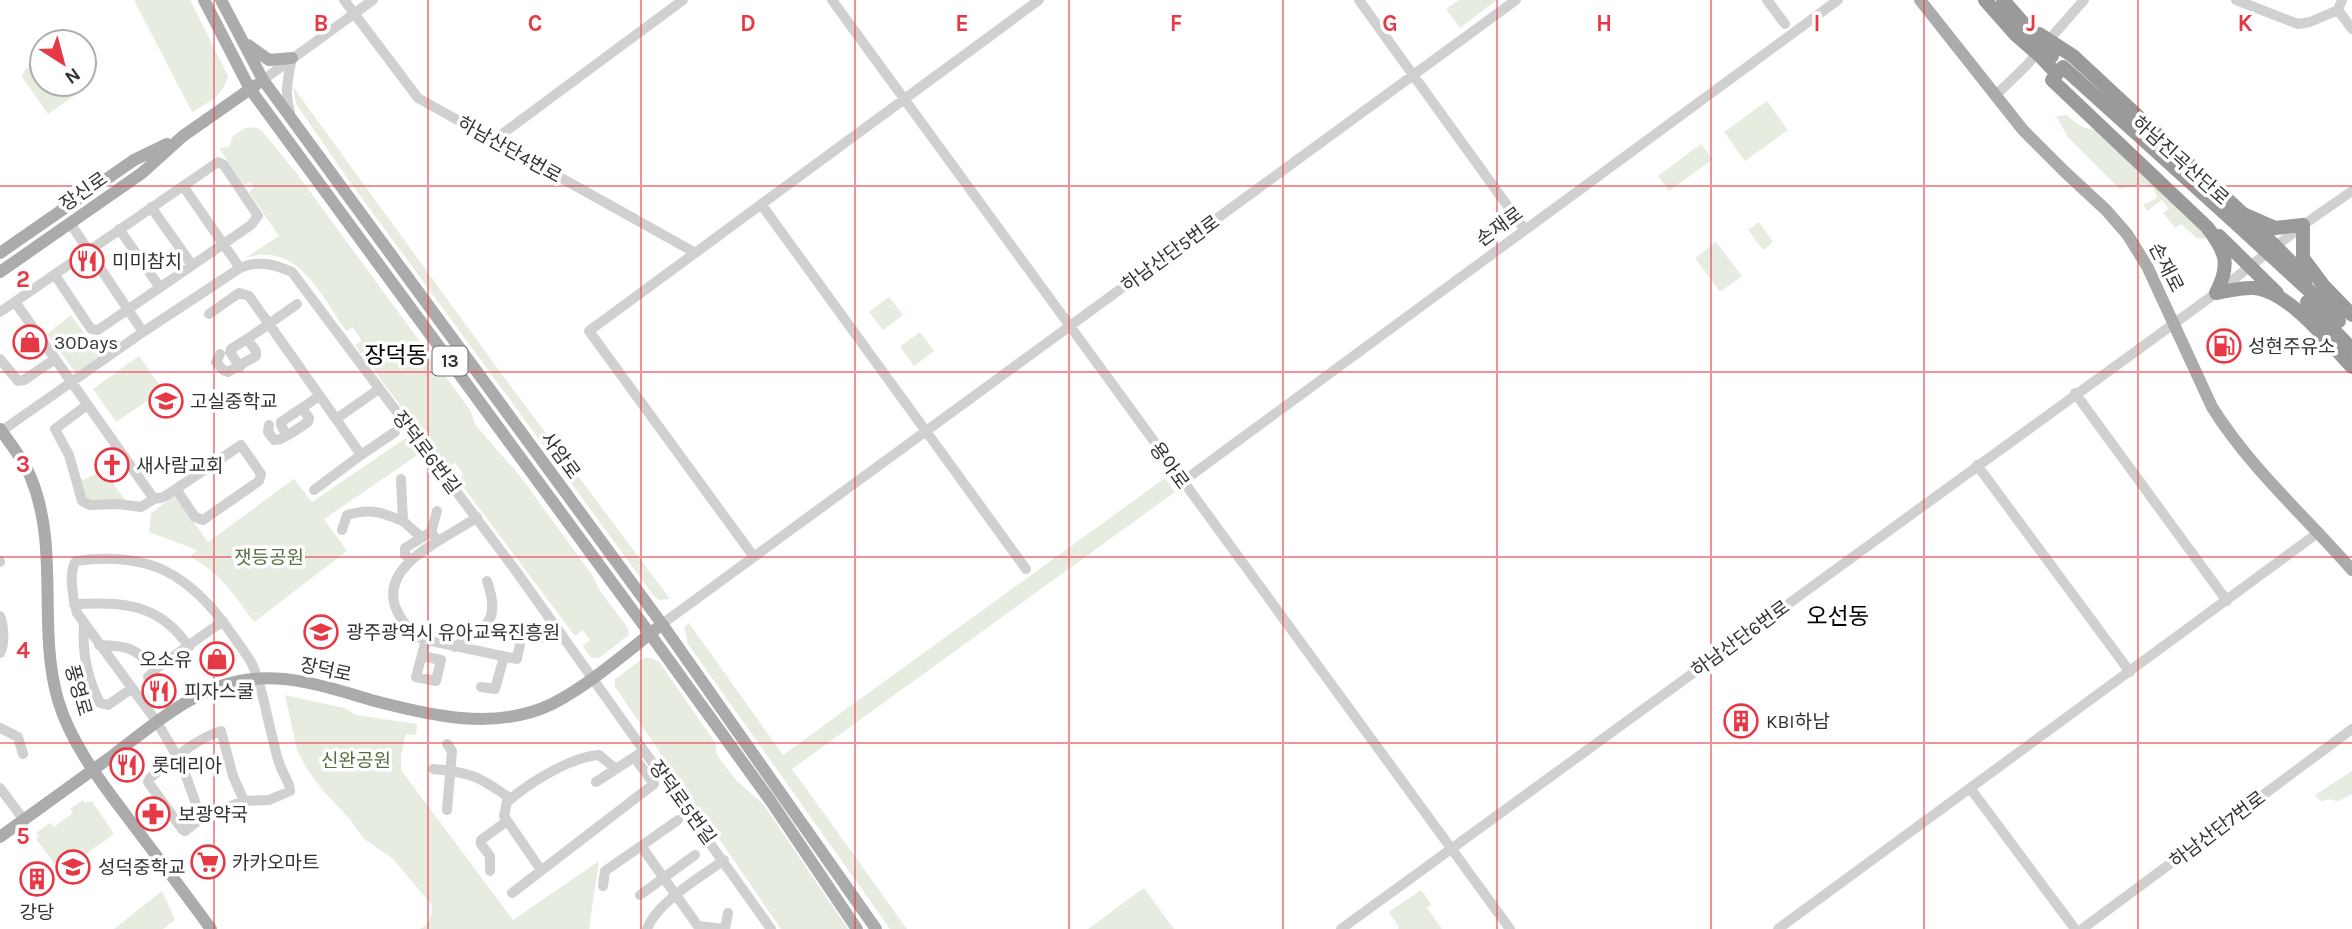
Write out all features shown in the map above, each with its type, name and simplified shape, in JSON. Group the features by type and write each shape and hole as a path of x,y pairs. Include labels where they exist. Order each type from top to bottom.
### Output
{"highway":[{"name":"하남진곡산단로","path":"1985,0 2048,52 2062,69 2232,219 2315,295 2352,334"},
{"name":"하남진곡산단로","path":"2003,0 2021,30"},
{"path":"2062,69 2221,245 2225,263 2224,276 2216,293"},
{"path":"2232,219 2275,228 2303,225 2303,258 2315,295"},
{"path":"2232,219 2275,247 2291,262 2315,295 2352,315"},
{"path":"2207,227 2222,238 2352,367"},
{"path":"2216,293 2254,288 2270,292 2286,302"},
{"name":"하남진곡산단로","path":"2315,295 2352,349"}],"main road":[{"name":"사암로","path":"204,0 250,89 770,800 857,929"},
{"name":"사암로","path":"221,0 263,80 662,624 876,929"},
{"name":"손재로","path":"1920,0 2024,130 2127,234 2147,266 2212,407 2225,429 2242,452 2352,570"},
{"path":"242,39 269,60 292,58"},
{"name":"장신로","path":"0,272 142,173 183,136 263,80"},
{"name":"장신로","path":"0,253 134,160 183,136"},
{"name":"풍영로","path":"1,431 22,461 39,506 54,685 63,714 93,769 211,929"},
{"name":"장덕로","path":"0,837 178,707 216,688 246,680 274,679 310,684 438,715 482,719 507,717 539,709 563,697 662,624"}],"street":[{"name":"하남산단4번로","path":"344,0 418,98 694,252"},
{"path":"263,80 373,0"},
{"path":"494,140 683,0"},
{"name":"용아로","path":"832,0 1510,929"},
{"path":"754,557 589,331 1039,0"},
{"path":"1359,0 1525,230"},
{"name":"하남산단5번로","path":"662,624 1516,0"},
{"path":"1767,0 1785,24"},
{"name":"손재로","path":"1182,482 1838,0"},
{"path":"1995,96 2026,66 2084,0"},
{"path":"2236,0 2298,24 2310,22 2340,5 2352,29"},
{"path":"292,58 286,99 293,122"},
{"path":"0,312 215,163 224,164 258,216 251,225 98,330 91,330 55,275"},
{"path":"1,431 240,268 183,186"},
{"name":"하남산단6번로","path":"1341,929 2216,293 2303,225 2352,191"},
{"path":"761,204 1026,569"},
{"path":"150,207 192,265"},
{"path":"70,223 143,332"},
{"path":"119,229 159,286"},
{"name":"장덕로6번길","path":"240,268 257,263 271,264 292,272 477,517 593,677"},
{"path":"209,314 239,293 245,293 361,455"},
{"path":"15,302 153,499"},
{"path":"240,366 230,352 231,349 297,304"},
{"path":"219,354 216,362 223,370 228,372 240,366 256,356 256,351 247,339"},
{"path":"0,359 18,381 24,380 55,359"},
{"path":"336,419 379,389"},
{"path":"2075,393 2227,601"},
{"path":"288,435 280,424 319,396"},
{"path":"87,405 55,429 69,455 82,501 90,505 119,504 141,508 153,499 164,497 241,445 261,474 259,481 203,520 195,517 176,489"},
{"path":"269,425 268,432 274,440 281,439 309,422 302,408"},
{"path":"314,490 395,432"},
{"path":"1977,465 2130,671"},
{"path":"401,479 403,521"},
{"path":"342,530 347,515 378,511 403,521 421,537"},
{"path":"437,511 432,532 438,542"},
{"path":"477,517 402,568 393,597 397,612 414,634 426,640 504,657 517,659 522,634 545,638"},
{"path":"411,560 405,555 404,548 432,532"},
{"path":"1778,929 2319,532"},
{"path":"203,817 182,765 177,756 157,722 84,625 75,604 72,567 74,562 118,559 152,566 183,580 207,601 223,621 250,661 290,791 269,800 244,801 203,817 186,831 148,782 177,756 221,732 233,776 244,801"},
{"path":"454,647 488,623 494,609 486,581"},
{"path":"75,604 103,603 139,607 169,623 189,647"},
{"path":"0,616 0,653"},
{"path":"148,677 223,621"},
{"path":"84,625 83,656 100,703 108,705 131,689"},
{"path":"422,656 426,640"},
{"path":"99,645 127,647 142,654 157,668"},
{"path":"481,687 495,689 504,657"},
{"name":"장덕로5번길","path":"593,677 771,929"},
{"path":"0,728 18,737 23,754"},
{"name":"하남산단7번로","path":"2082,929 2352,729"},
{"path":"447,744 452,751 447,810"},
{"path":"596,782 645,750"},
{"path":"541,870 504,816 507,802 551,773 584,756 599,755 616,769"},
{"path":"512,893 654,784 634,757"},
{"path":"433,769 480,777 511,799"},
{"path":"0,788 24,820"},
{"path":"1970,788 2076,929"},
{"path":"603,886 605,871 678,820"},
{"path":"490,871 490,856 481,840 508,821"},
{"path":"641,846 698,926 725,929 729,913"},
{"path":"640,895 695,855"},
{"path":"647,929 653,917 676,896 724,860"}],"green space":[{"path":"134,0 190,0 228,76 223,89 214,98 192,112"},
{"path":"1459,0 1497,0 1460,28 1446,9"},
{"path":"28,68 28,86 22,77"},
{"path":"293,87 495,365 670,599 659,600 654,596 345,175 296,104"},
{"path":"37,98 71,98 48,114"},
{"path":"1767,101 1788,130 1745,161 1724,132"},
{"path":"2067,115 2081,126 2098,130 2199,227 2206,239 2197,238 2181,224 2175,228 2163,213 2169,209 2162,200 2147,211 2143,205 2157,198 2153,187 2144,184 2120,189 2068,137 2056,116"},
{"path":"245,128 260,130 295,171 470,410 476,426 520,476 628,628 629,635 599,658 591,658 583,646 590,640 583,630 575,636 458,480 464,475 455,463 447,468 355,345 362,341 353,327 346,331 317,288 294,264 280,257 264,255 245,258 279,236 249,192 254,188 250,182 244,185 219,148 229,147 233,136"},
{"path":"1701,144 1713,159 1669,191 1658,176"},
{"path":"1759,222 1773,242 1763,250 1748,230"},
{"path":"1716,242 1742,276 1720,292 1695,258"},
{"path":"889,297 903,315 883,330 869,312"},
{"path":"71,315 101,355 76,373 47,334"},
{"path":"920,332 934,351 914,366 900,347"},
{"path":"139,356 163,390 116,422 93,389"},
{"name":"잿등공원","path":"406,438 419,454 324,519 347,551 254,622 218,577 190,557 197,550 149,532 151,513 175,496 208,542 294,479 312,502"},
{"path":"104,468 126,501 86,500 80,479 85,480"},
{"path":"1165,478 1175,492 792,769 907,929 890,929 688,644 684,628 689,623 783,755"},
{"path":"644,658 652,658 660,663 716,744 716,752 721,761 736,780 763,804 848,929 781,929 615,687 615,679"},
{"name":"신완공원","path":"285,695 344,708 356,715 417,724 416,735 406,734 401,770 513,920 599,861 589,929 420,929 430,919 432,905 392,858 364,839 307,769 297,750"},
{"path":"2352,771 2352,794 2338,801 2327,799 2322,802 2315,795"},
{"path":"83,800 85,803 92,801 114,834 61,872 36,839 39,837 36,833 50,823 54,827 73,813 70,809"},
{"path":"1144,888 1174,929 1088,929"},
{"path":"1421,890 1431,904 1427,908 1442,929 1398,929 1389,912"},
{"path":"162,891 175,920 163,929 114,929"}],"place":[{"name":"미미참치","path":"87,261"},
{"name":"30Days","path":"30,342"},
{"name":"성현주유소","path":"2224,346"},
{"name":"고실중학교","path":"166,401"},
{"name":"새사람교회","path":"112,465"},
{"name":"광주광역시 유아교육진흥원","path":"321,632"},
{"name":"오소유","path":"217,659"},
{"name":"피자스쿨","path":"159,691"},
{"name":"KBI하남","path":"1741,721"},
{"name":"롯데리아","path":"127,765"},
{"name":"보광약국","path":"153,814"},
{"name":"카카오마트","path":"208,862"},
{"name":"성덕중학교","path":"73,867"},
{"name":"강당","path":"37,879"}],"district":[{"name":"장덕동","path":"396,355"},
{"name":"오선동","path":"1838,616"}]}
